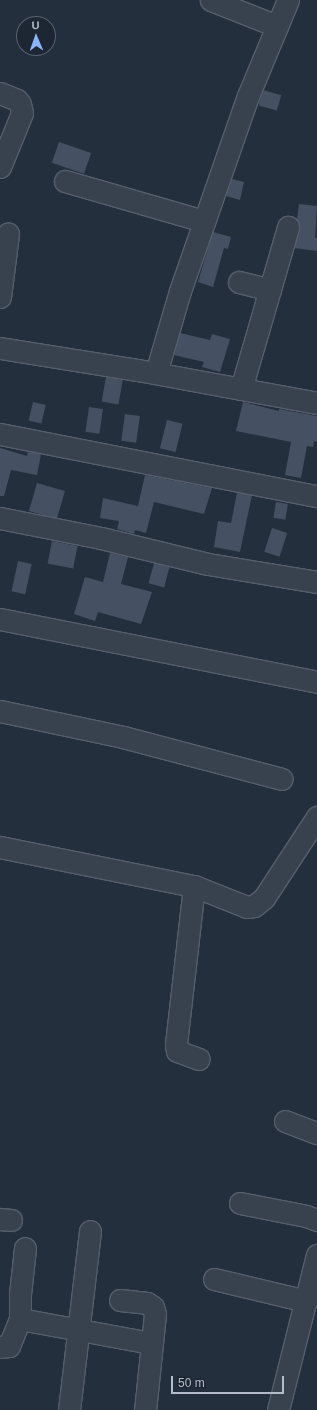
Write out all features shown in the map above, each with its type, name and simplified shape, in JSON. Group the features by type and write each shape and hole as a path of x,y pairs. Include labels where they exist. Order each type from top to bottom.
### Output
{"street":[{"path":"211,0 277,26"},
{"path":"156,373 180,291 248,96 288,0"},
{"path":"0,94 17,100 20,104 22,113 0,166"},
{"path":"65,181 204,221"},
{"path":"241,389 288,227"},
{"path":"0,297 8,234"},
{"path":"239,282 270,290"},
{"path":"0,348 156,373 317,403"},
{"path":"0,434 317,496"},
{"path":"0,518 101,538 208,564 317,582"},
{"path":"0,618 317,682"},
{"path":"0,711 122,737 282,779"},
{"path":"0,847 194,886 247,907 254,906 264,898 317,817"},
{"path":"194,886 176,1045 177,1051 199,1059"},
{"path":"285,1121 317,1133"},
{"path":"240,1203 306,1216 317,1220"},
{"path":"69,1410 90,1231"},
{"path":"0,1346 9,1346 20,1319 20,1294 25,1248"},
{"path":"278,1410 317,1255"},
{"path":"214,1279 306,1301"},
{"path":"120,1300 147,1304 153,1307 155,1314 145,1410"},
{"path":"20,1319 151,1343"}],"building":[{"path":"263,90 281,95 277,111 259,105"},
{"path":"59,142 91,153 84,174 52,163"},
{"path":"232,179 244,182 240,200 226,196"},
{"path":"299,204 317,206 315,238 317,238 317,251 294,248 300,230 297,219"},
{"path":"213,232 231,237 228,249 224,248 213,287 198,282"},
{"path":"180,333 210,340 212,334 230,339 220,372 202,367 204,362 174,355"},
{"path":"106,377 123,380 118,405 102,402"},
{"path":"33,402 46,405 41,423 29,421"},
{"path":"243,402 279,411 279,409 317,416 317,442 314,441 313,447 307,446 301,478 285,475 291,442 236,431"},
{"path":"89,407 103,409 99,434 86,432"},
{"path":"125,414 140,416 136,443 121,441"},
{"path":"167,420 183,424 176,452 160,448"},
{"path":"0,448 27,456 28,452 41,454 37,475 11,470 4,496 0,496"},
{"path":"145,475 212,488 204,514 154,502 146,533 135,530 134,534 117,529 119,521 100,518 103,498 138,506"},
{"path":"37,483 65,491 57,519 29,511"},
{"path":"237,493 252,495 240,552 214,547 218,521 231,523"},
{"path":"276,502 288,504 285,520 273,518"},
{"path":"272,528 287,533 279,557 264,552"},
{"path":"52,541 78,546 73,569 48,564"},
{"path":"110,553 128,557 121,584 152,592 141,624 98,612 95,621 74,614 85,577 103,582"},
{"path":"18,561 32,564 25,594 12,591"},
{"path":"154,563 169,567 164,587 149,583"}]}
